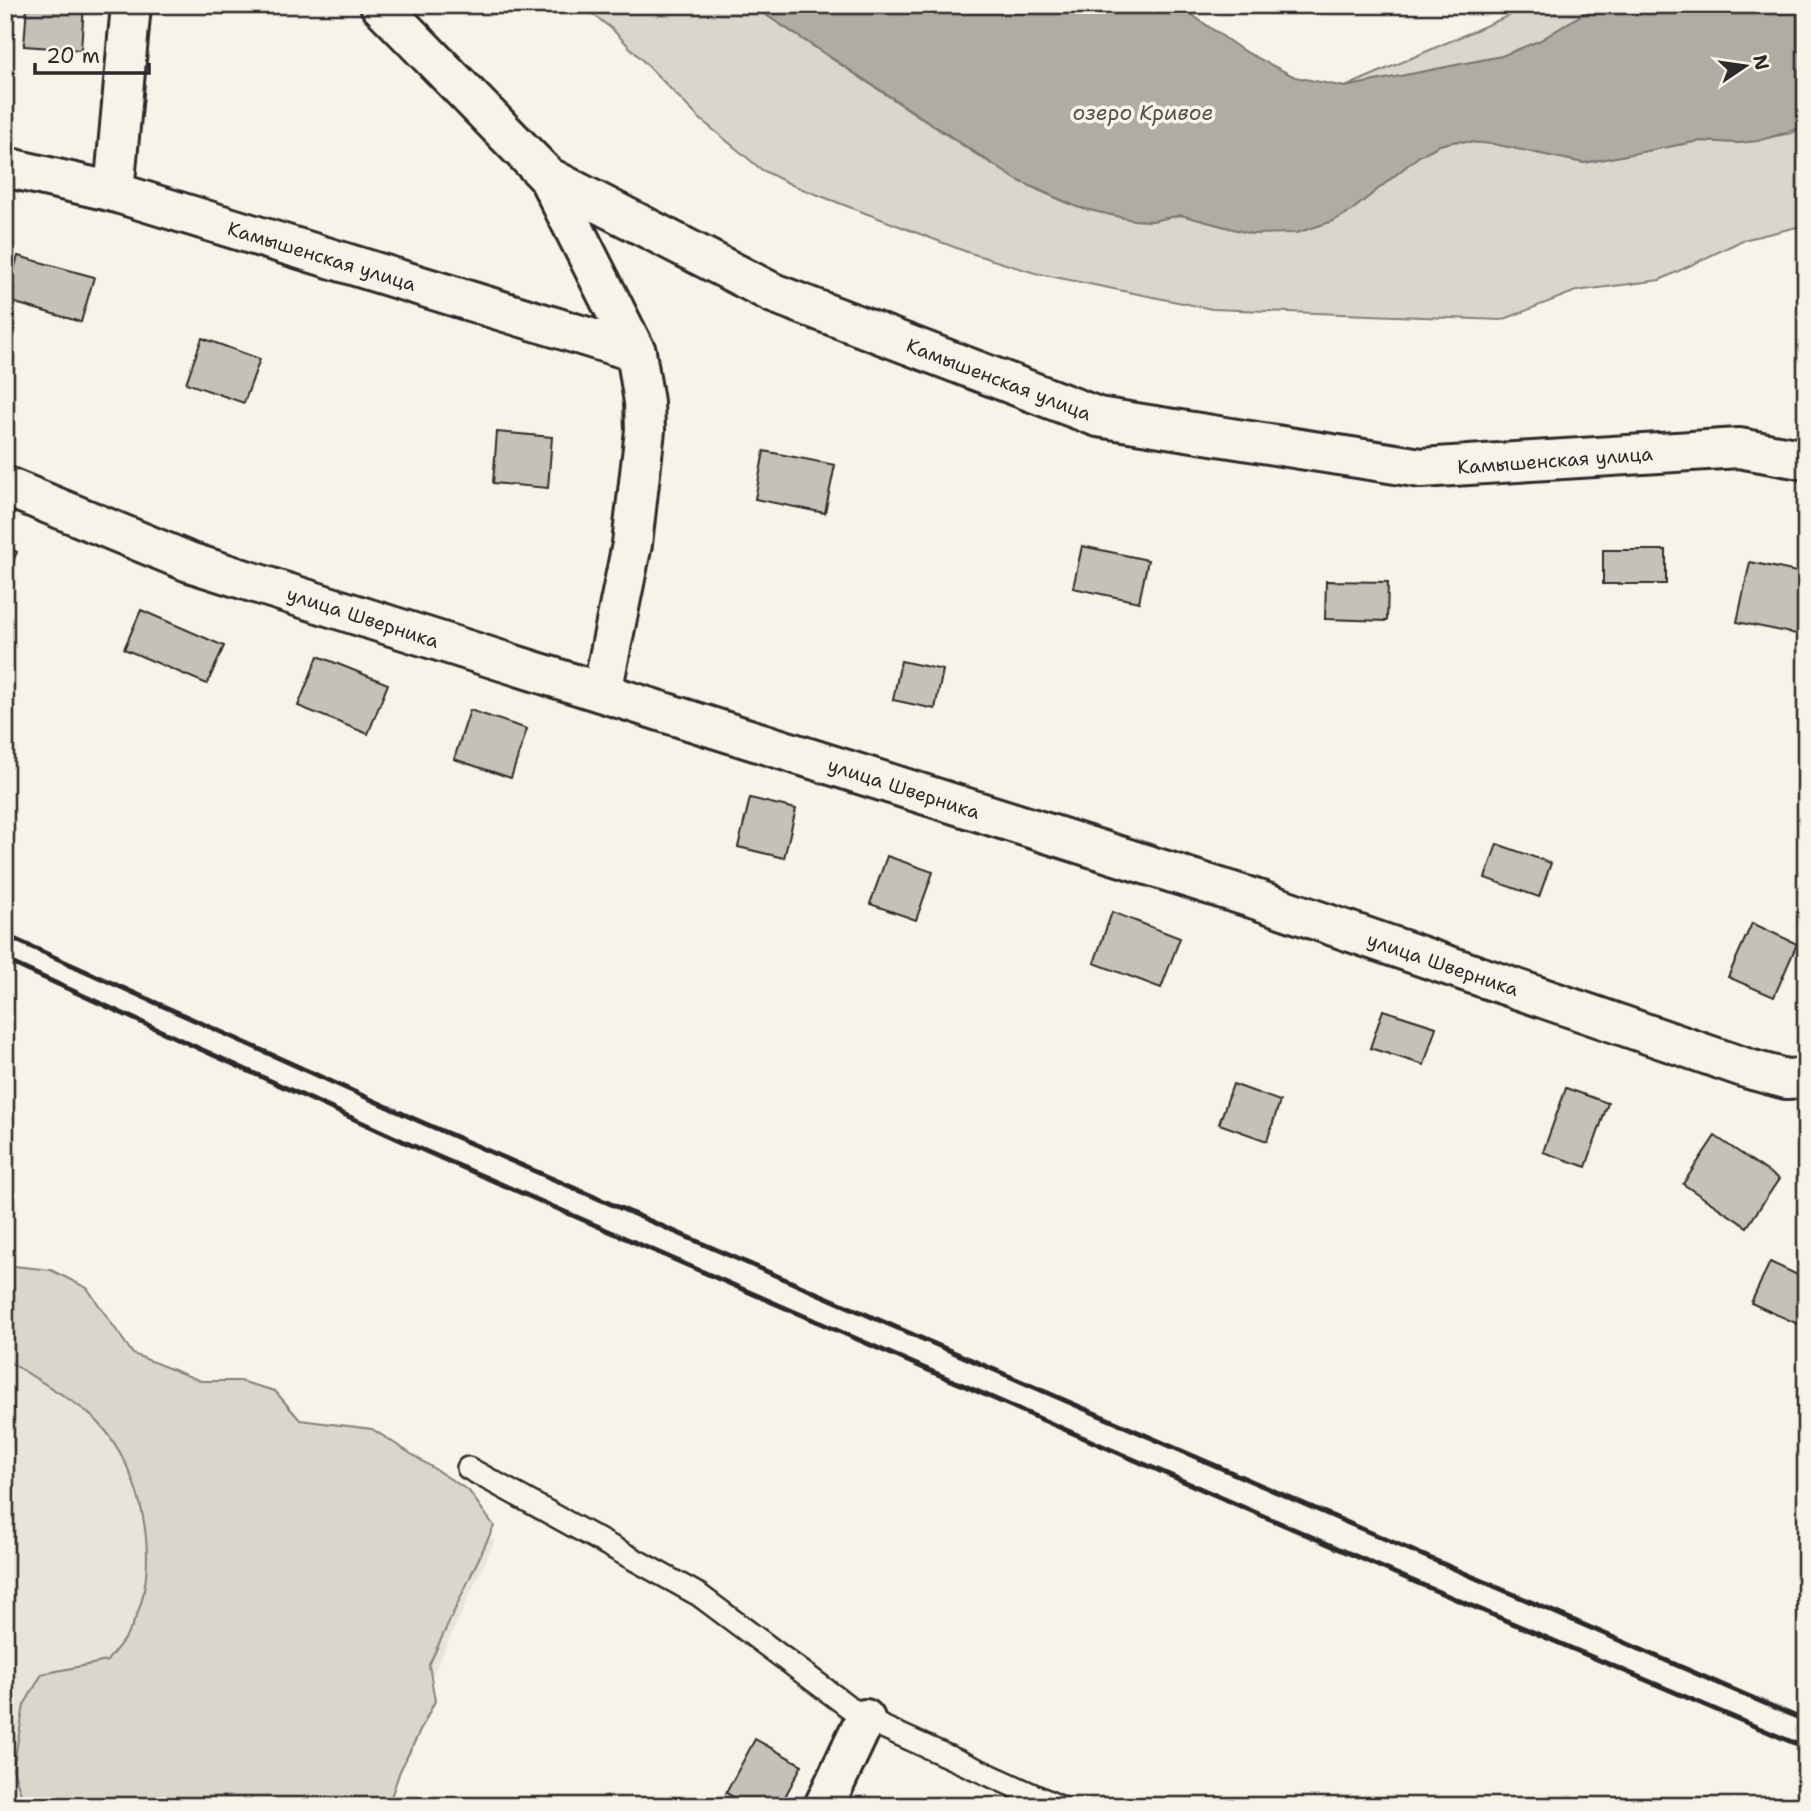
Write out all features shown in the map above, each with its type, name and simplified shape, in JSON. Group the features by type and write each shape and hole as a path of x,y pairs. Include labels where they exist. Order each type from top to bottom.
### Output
{"street":[{"path":"114,192 131,5"},
{"name":"Камышенская улица","path":"380,5 548,177 773,293 1098,417 1421,468 1739,448 1806,460"},
{"name":"Камышенская улица","path":"5,167 114,192 636,352"},
{"path":"548,177 636,352 645,430 632,544 602,692"},
{"name":"улица Шверника","path":"5,486 189,562 1255,899 1749,1069 1786,1079 1806,1078"},
{"path":"824,1806 864,1719"}],"lane":[{"path":"468,1468 699,1595 864,1719 1058,1806"}],"shaded area":[{"path":"581,5 751,5 980,157 1038,190 1077,207 1133,220 1152,221 1181,215 1252,234 1333,221 1351,211 1419,156 1439,145 1457,141 1494,144 1584,163 1699,141 1739,143 1792,133 1806,126 1806,225 1743,240 1660,280 1576,291 1502,320 1212,309 1035,273 967,252 792,185 762,170 699,118 612,29"},
{"path":"1533,5 1597,5 1541,40 1502,56 1345,87"},
{"path":"5,1265 51,1270 87,1288 133,1354 201,1381 240,1381 275,1391 300,1420 372,1429 469,1491 494,1526 429,1665 435,1701 400,1771 388,1806 25,1806 13,1769 24,1705 42,1674 107,1661 127,1635 141,1602 147,1548 137,1492 114,1442 90,1414 5,1359"},
{"path":"5,1312 495,1540 372,1806 5,1806"}],"water":[{"name":"озеро Кривое","path":"751,5 1178,5 1242,50 1295,77 1345,87 1502,56 1541,40 1597,5 1806,5 1806,126 1758,141 1699,141 1584,163 1494,144 1457,141 1439,145 1419,156 1351,211 1333,221 1297,233 1252,234 1181,215 1152,221 1133,220 1077,207 1017,180"}],"building":[{"path":"27,5 84,5 81,50 24,46"},
{"path":"18,256 94,277 81,322 5,300"},
{"path":"202,338 260,359 244,403 186,383"},
{"path":"497,432 552,437 548,488 493,483"},
{"path":"764,451 835,465 825,513 755,499"},
{"path":"5,546 17,552 5,579"},
{"path":"1082,546 1148,560 1139,602 1073,588"},
{"path":"1603,550 1666,550 1666,584 1603,584"},
{"path":"1750,562 1806,574 1806,636 1737,622"},
{"path":"1326,581 1388,582 1387,621 1325,619"},
{"path":"141,610 224,646 207,684 124,649"},
{"path":"318,656 388,684 368,734 298,706"},
{"path":"901,661 943,670 935,709 893,700"},
{"path":"470,710 527,729 511,778 454,759"},
{"path":"750,798 796,809 784,858 738,847"},
{"path":"1497,844 1551,863 1539,897 1485,878"},
{"path":"887,856 933,872 916,920 870,904"},
{"path":"1112,912 1180,938 1161,988 1094,963"},
{"path":"1752,923 1797,944 1774,997 1728,977"},
{"path":"1383,1010 1436,1027 1424,1065 1370,1048"},
{"path":"1233,1084 1280,1101 1267,1141 1219,1124"},
{"path":"1566,1088 1608,1103 1586,1167 1543,1152"},
{"path":"1715,1136 1779,1179 1747,1227 1683,1184"},
{"path":"1770,1262 1806,1279 1806,1307 1798,1324 1751,1303"},
{"path":"755,1739 802,1765 780,1806 750,1806 726,1793"}],"railway":[{"path":"5,935 419,1121 1806,1721"},
{"path":"5,960 409,1144 1406,1578 1806,1748"}]}
